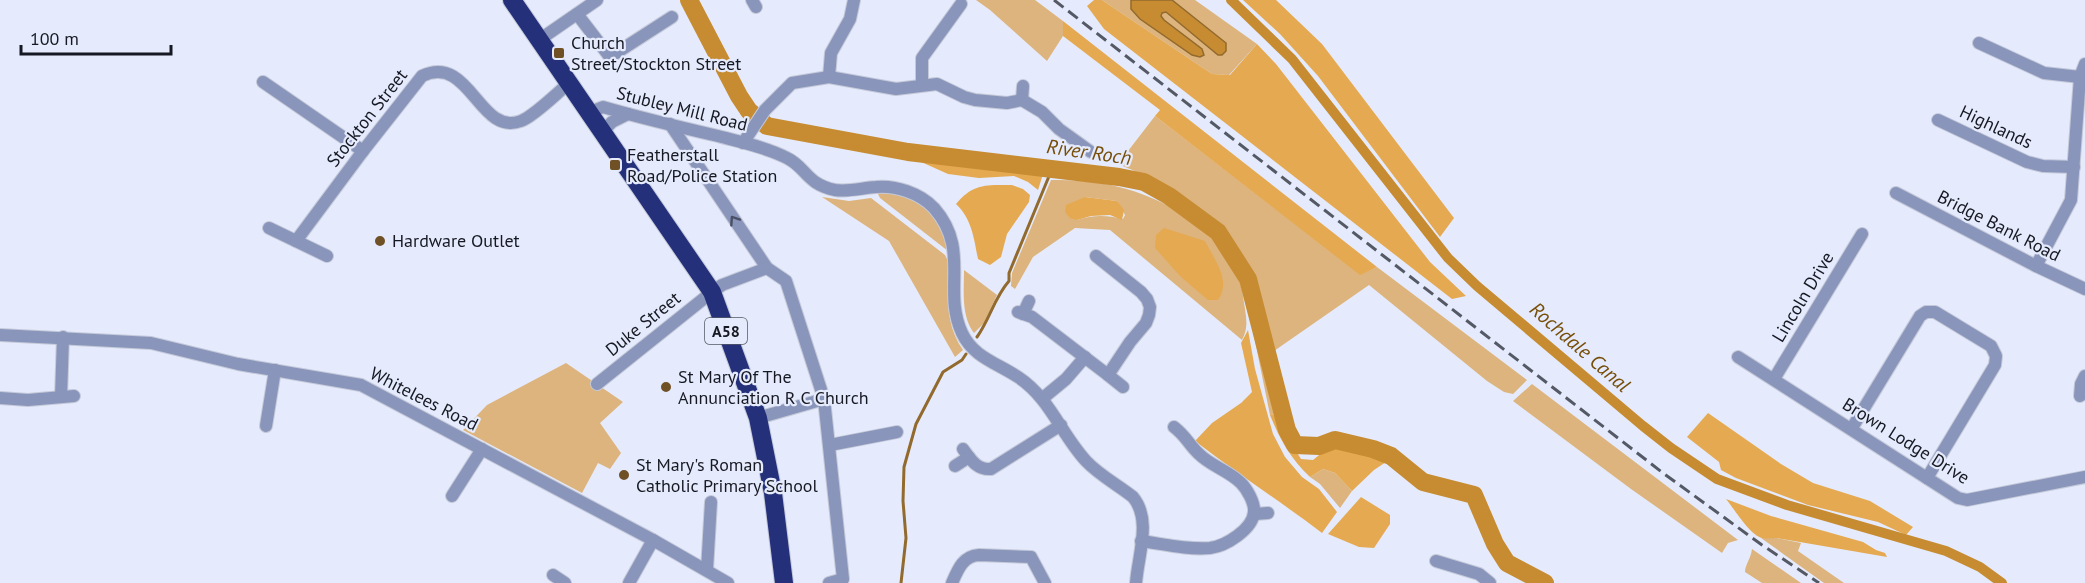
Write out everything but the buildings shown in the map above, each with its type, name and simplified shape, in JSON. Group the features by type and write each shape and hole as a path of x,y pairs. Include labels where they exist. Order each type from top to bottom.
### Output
{"highway":[{"name":"A58","path":"512,0 712,292 758,417 773,494 784,583"}],"street":[{"path":"539,40 597,0"},
{"path":"829,77 831,53 850,20 854,0"},
{"path":"922,84 922,58 959,12"},
{"path":"577,14 610,57 672,17"},
{"path":"1979,43 2044,73 2080,77"},
{"path":"2036,266 2071,200 2080,77 2085,64"},
{"name":"Stockton Street","path":"296,241 422,76 430,72 442,71 452,74 491,115 501,122 513,123 523,120 568,84"},
{"path":"743,142 765,110 792,83 829,77 896,89 922,84 937,84 975,100 1007,103 1022,100 1042,112 1076,148 1091,152"},
{"path":"263,82 363,151"},
{"path":"1022,100 1023,86"},
{"name":"Stubley Mill Road","path":"590,112 603,107 743,142 789,158 811,180 824,187 841,190 890,187 915,195 933,207 945,223 952,238 958,319 966,341 978,354 1019,377 1043,399 1085,460 1133,497 1138,504 1143,519 1136,583"},
{"path":"603,131 612,122 628,114"},
{"name":"Highlands","path":"1938,120 2027,162 2043,166 2074,167"},
{"path":"669,124 767,268 786,281 824,399 843,579 830,583"},
{"name":"Bridge Bank Road","path":"1896,193 2085,289"},
{"path":"269,228 327,256"},
{"name":"Lincoln Drive","path":"1774,379 1862,234"},
{"path":"1096,256 1107,272 1151,297 1146,323 1108,375"},
{"name":"Duke Street","path":"597,384 722,285 767,268"},
{"path":"1029,301 1021,313 1032,317 1123,387"},
{"path":"1851,428 1920,316 1926,312 1935,312 1991,346 1996,356 1995,365 1927,478"},
{"name":"Whitelees Road","path":"0,335 151,343 238,364 361,385 653,540 728,583"},
{"path":"0,398 28,400 67,397 63,337"},
{"path":"1043,399 1066,379 1085,357"},
{"name":"Brown Lodge Drive","path":"1738,357 1950,493 1967,500 2085,477"},
{"path":"266,426 275,370"},
{"path":"2080,396 2081,384 2085,376"},
{"path":"758,417 824,399"},
{"path":"955,466 966,453 976,466 991,469 1061,424"},
{"path":"1141,541 1213,548 1237,536 1255,514 1251,499 1241,483 1199,454 1185,435 1174,427"},
{"path":"830,445 897,432"},
{"path":"452,496 482,449"},
{"path":"707,570 711,502"},
{"path":"1255,514 1268,513"},
{"path":"629,583 653,540"},
{"path":"952,583 969,551 1034,553 1045,583"},
{"path":"1436,561 1479,574 1490,583"},
{"path":"554,575 565,583"}],"shaded area":[{"path":"976,0 1035,0 1063,21 1063,36 1047,61"},
{"path":"1094,0 1102,0 1212,74 1230,75 1257,44 1276,64 1430,262 1466,296 1452,299 1104,29 1087,6"},
{"path":"1102,0 1195,0 1257,44 1229,75 1212,74"},
{"path":"1131,0 1172,0 1226,43 1226,51 1218,55 1166,12 1162,13 1164,20 1202,49 1204,55 1200,57 1192,55 1140,19 1131,9"},
{"path":"1243,0 1276,0 1322,44 1454,218 1440,237 1318,76 1280,34"},
{"path":"1063,21 1377,267 1360,275 1155,116 1160,110 1063,36"},
{"path":"1155,116 1360,274 1377,267 1527,380 1513,394 1504,392 1487,381 1369,285 1274,351 1258,285 1242,256 1217,222 1156,180 1118,164"},
{"path":"921,157 1044,171 1038,190 1028,182 1014,176 979,178 948,174 919,161"},
{"path":"1051,180 1085,181 1111,185 1160,201 1198,225 1214,239 1228,256 1238,275 1246,313 1246,329 1242,340 1110,230 1075,228 1033,257 1015,289 1011,286 1012,273","holes":["1085,197 1117,201 1125,215 1123,219 1100,216 1077,220"]},
{"path":"988,185 1012,185 1023,189 1030,195 1029,202 1007,234 1001,257 990,265 978,259 969,223 956,204 968,192 975,189"},
{"path":"877,192 904,196 924,208 939,226 948,251 880,198"},
{"path":"822,197 849,201 871,198 945,255 948,261 950,318 963,350 955,357 889,241"},
{"path":"1085,197 1117,201 1124,210 1122,220 1110,215 1091,216 1077,220 1070,218 1065,212 1066,205"},
{"path":"1164,228 1205,241 1222,278 1222,293 1218,300 1208,300 1180,276 1155,248 1156,235"},
{"path":"1236,263 1245,283 1278,414 1270,415 1244,287"},
{"path":"964,270 997,295 984,323 974,333 965,311"},
{"path":"1248,330 1255,369 1273,434 1285,457 1302,477 1319,489 1337,512 1322,533 1195,441 1212,423 1241,403 1252,392 1241,343"},
{"path":"566,363 623,402 600,423 621,453 610,469 598,463 582,493 463,430 487,405"},
{"path":"1532,384 1738,540 1728,543 1722,553 1513,401"},
{"path":"1708,413 1781,464 1813,483 1870,501 1913,527 1906,535 1878,522 1808,505 1736,478 1721,470 1719,462 1687,437"},
{"path":"1278,414 1288,438 1301,459 1313,460 1324,451 1339,444 1392,458 1374,470 1352,491 1335,473 1323,469 1310,477 1292,456 1278,433 1270,415"},
{"path":"1323,469 1335,473 1352,491 1340,508 1320,484 1310,477"},
{"path":"1361,497 1390,515 1390,524 1374,548 1359,547 1328,534"},
{"path":"1726,499 1771,516 1863,542 1885,553 1887,557 1777,538 1762,538 1748,527"},
{"path":"1761,538 1777,538 1801,543 1798,551 1844,583 1824,583"},
{"path":"1752,549 1801,583 1762,583 1745,572"}],"waterway":[{"name":"River Roch","path":"689,0 739,96 749,111 767,126 908,152 1119,177 1144,182 1169,196 1218,232 1248,279 1287,430 1295,445 1319,446 1335,440 1373,449 1391,456 1423,482 1474,495 1495,544 1507,563 1545,583"},
{"name":"Rochdale Canal","path":"1231,0 1292,59 1448,258 1477,286 1671,448 1717,479 1787,505 1946,551 1980,567 2002,583"},
{"path":"977,337 999,294 1009,281 1009,273 1052,169"},
{"path":"901,583 906,538 903,501 904,467 916,424 943,372 962,360 966,354"}],"railway":[{"path":"1054,0 1663,473 1819,583"}],"place":[{"name":"Church Street/Stockton Street","path":"559,53"},
{"name":"Featherstall Road/Police Station","path":"615,165"},
{"name":"Hardware Outlet","path":"380,241"},
{"name":"St Mary Of The Annunciation R C Church","path":"666,387"},
{"name":"St Mary's Roman Catholic Primary School","path":"624,475"}]}
